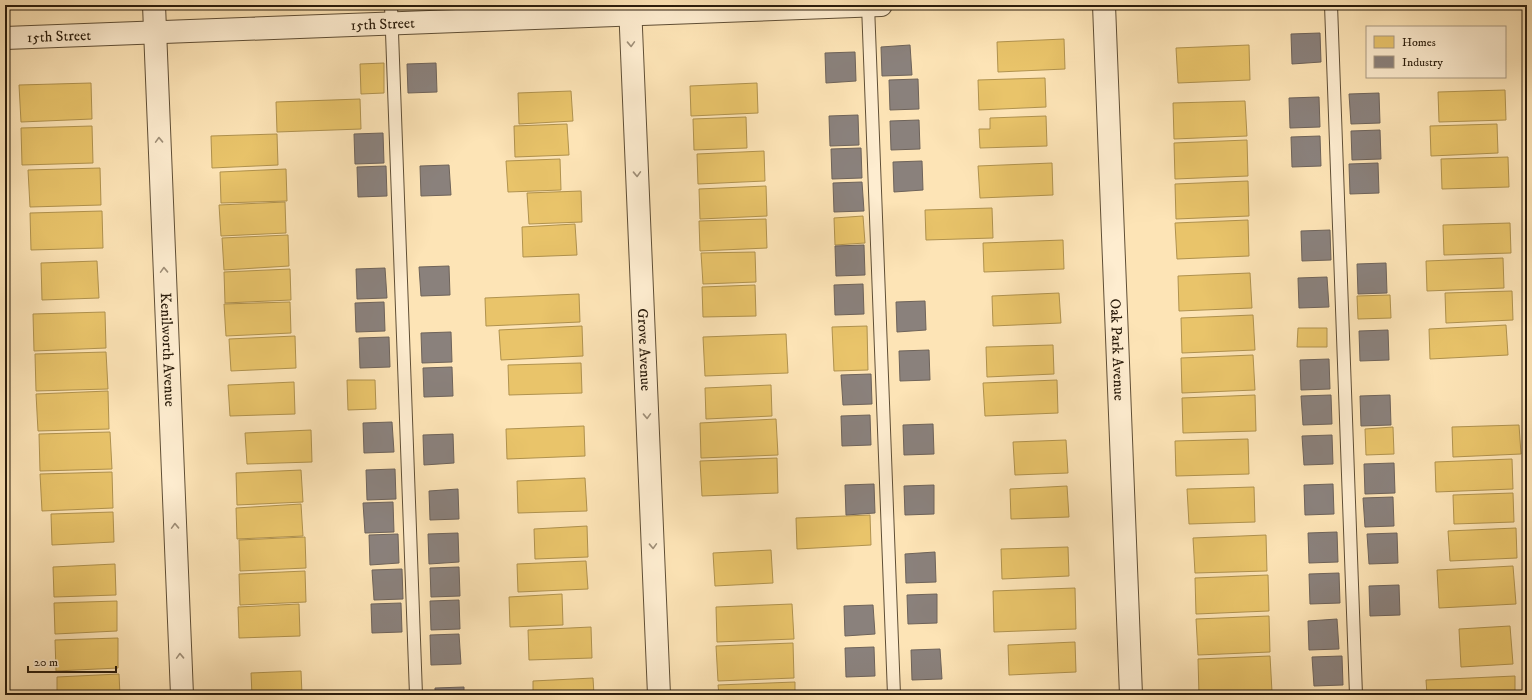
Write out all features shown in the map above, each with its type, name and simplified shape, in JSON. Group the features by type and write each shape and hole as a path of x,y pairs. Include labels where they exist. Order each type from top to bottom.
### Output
{"street":[{"name":"Kenilworth Avenue","path":"154,5 182,695"},
{"name":"15th Street","path":"5,38 154,33 391,14 881,5"},
{"name":"Oak Park Avenue","path":"1104,5 1131,695"},
{"name":"Grove Avenue","path":"630,10 659,695"}],"lane":[{"path":"868,5 894,695"},
{"path":"1331,5 1356,695"},
{"path":"391,14 416,695"}],"building: Homes":[{"path":"1064,39 1065,69 998,72 997,42"},
{"path":"1249,45 1250,80 1178,83 1176,48"},
{"path":"384,63 384,93 361,94 360,64"},
{"path":"1045,78 1046,107 979,110 978,80"},
{"path":"91,83 92,119 21,122 19,85"},
{"path":"757,83 758,113 691,116 690,86"},
{"path":"1505,90 1506,120 1439,122 1438,92"},
{"path":"571,91 573,121 519,124 518,93"},
{"path":"360,99 361,129 277,132 276,102"},
{"path":"1245,101 1247,136 1174,139 1173,103"},
{"path":"1046,116 1047,146 980,148 979,129 990,129 990,118"},
{"path":"746,117 747,148 694,150 693,119"},
{"path":"567,124 569,155 515,157 514,126"},
{"path":"1497,124 1498,153 1431,156 1430,126"},
{"path":"92,126 93,163 22,165 21,128"},
{"path":"277,134 278,165 212,168 211,136"},
{"path":"1247,140 1248,176 1175,179 1174,143"},
{"path":"764,151 765,181 698,184 697,154"},
{"path":"1508,157 1509,187 1442,189 1441,159"},
{"path":"560,159 561,190 508,192 506,161"},
{"path":"1052,163 1053,195 980,198 978,166"},
{"path":"100,168 101,205 30,207 28,170"},
{"path":"286,169 287,201 221,203 220,172"},
{"path":"1248,181 1249,216 1176,219 1175,184"},
{"path":"766,186 767,216 700,219 699,189"},
{"path":"581,191 582,222 529,224 527,193"},
{"path":"285,202 286,233 221,236 219,205"},
{"path":"992,208 993,238 926,240 925,210"},
{"path":"102,211 103,248 31,250 30,213"},
{"path":"863,216 865,243 835,245 834,218"},
{"path":"766,219 767,248 700,251 699,221"},
{"path":"1248,220 1249,256 1177,259 1175,223"},
{"path":"1510,223 1511,253 1444,255 1443,225"},
{"path":"575,224 577,255 523,257 522,227"},
{"path":"288,235 289,266 224,270 222,238"},
{"path":"1063,240 1064,269 984,272 983,243"},
{"path":"755,252 756,282 703,284 701,253"},
{"path":"1503,258 1504,288 1427,291 1426,261"},
{"path":"97,261 99,298 42,300 41,263"},
{"path":"290,269 291,300 225,303 224,272"},
{"path":"1250,273 1252,308 1179,311 1178,276"},
{"path":"755,285 756,316 703,317 702,287"},
{"path":"1512,291 1513,320 1446,323 1445,293"},
{"path":"1059,293 1061,323 993,326 992,296"},
{"path":"579,294 580,322 486,326 485,298"},
{"path":"1390,295 1391,318 1358,319 1357,296"},
{"path":"290,302 291,333 226,336 224,304"},
{"path":"105,312 106,348 34,351 33,314"},
{"path":"1253,315 1255,350 1182,353 1181,318"},
{"path":"1506,325 1508,355 1430,359 1429,329"},
{"path":"582,326 583,356 501,360 499,330"},
{"path":"867,326 868,370 834,371 832,327"},
{"path":"1298,328 1327,328 1327,347 1297,347"},
{"path":"786,334 788,373 705,376 703,337"},
{"path":"295,336 296,368 231,371 229,339"},
{"path":"1053,345 1054,374 987,377 986,347"},
{"path":"106,352 108,389 36,391 35,354"},
{"path":"1253,355 1255,390 1182,393 1181,358"},
{"path":"581,363 582,393 509,395 508,365"},
{"path":"347,380 375,380 376,409 348,410"},
{"path":"1057,380 1058,413 985,416 983,383"},
{"path":"294,382 295,414 230,416 228,385"},
{"path":"771,385 772,416 706,419 705,388"},
{"path":"108,391 109,429 38,431 36,394"},
{"path":"1255,395 1256,431 1183,433 1182,398"},
{"path":"776,419 778,455 701,458 700,423"},
{"path":"1519,425 1521,454 1453,457 1452,427"},
{"path":"584,426 585,456 507,459 506,429"},
{"path":"1393,427 1394,454 1366,455 1365,429"},
{"path":"311,430 312,462 247,464 245,433"},
{"path":"110,432 112,469 40,471 39,434"},
{"path":"1248,439 1249,474 1176,476 1175,441"},
{"path":"1066,440 1068,473 1015,475 1013,442"},
{"path":"777,458 778,493 702,496 700,461"},
{"path":"1512,459 1513,489 1436,492 1435,462"},
{"path":"301,470 303,502 237,505 236,473"},
{"path":"112,472 113,508 42,511 40,474"},
{"path":"585,478 587,511 518,513 517,481"},
{"path":"1067,486 1069,517 1011,519 1010,489"},
{"path":"1254,487 1255,522 1189,524 1187,489"},
{"path":"1513,493 1514,522 1454,524 1453,495"},
{"path":"301,504 303,536 237,539 236,508"},
{"path":"113,512 114,542 52,545 51,514"},
{"path":"870,515 871,545 797,549 796,518"},
{"path":"587,526 588,557 535,559 534,529"},
{"path":"1516,528 1517,558 1450,561 1448,531"},
{"path":"1266,535 1267,571 1195,573 1193,538"},
{"path":"305,537 306,568 240,571 239,540"},
{"path":"1068,547 1069,576 1002,579 1001,549"},
{"path":"771,550 773,583 715,586 713,553"},
{"path":"586,561 588,589 518,592 517,564"},
{"path":"115,564 116,595 54,597 53,567"},
{"path":"1513,566 1516,604 1439,608 1437,570"},
{"path":"305,571 306,602 240,605 239,574"},
{"path":"1268,575 1269,611 1196,614 1195,578"},
{"path":"1075,588 1076,629 994,632 993,591"},
{"path":"562,594 563,625 510,627 509,597"},
{"path":"117,601 117,631 55,634 54,603"},
{"path":"299,604 300,636 239,638 238,607"},
{"path":"792,604 794,639 717,642 716,607"},
{"path":"1269,616 1270,652 1198,655 1196,619"},
{"path":"1510,626 1513,664 1461,667 1459,629"},
{"path":"591,627 592,658 529,660 528,630"},
{"path":"118,638 118,668 56,671 55,640"},
{"path":"1075,642 1076,672 1009,675 1008,645"},
{"path":"793,643 794,678 718,681 716,646"},
{"path":"1270,656 1272,692 1199,695 1198,659"},
{"path":"301,671 302,695 252,695 251,673"},
{"path":"119,674 120,695 57,695 57,677"},
{"path":"1515,676 1515,695 1427,695 1426,680"},
{"path":"593,678 594,695 533,695 533,681"},
{"path":"795,682 795,695 719,695 718,685"},
{"path":"880,693 880,695 852,695 852,694"}],"building: Industry":[{"path":"1320,33 1321,62 1292,64 1291,34"},
{"path":"910,45 912,75 882,76 881,47"},
{"path":"855,52 856,81 826,83 825,53"},
{"path":"436,63 437,92 408,93 407,64"},
{"path":"918,79 919,109 890,110 889,80"},
{"path":"1379,93 1380,123 1351,124 1349,94"},
{"path":"1319,97 1320,127 1290,128 1289,98"},
{"path":"858,115 859,145 830,146 829,116"},
{"path":"919,120 920,149 891,150 890,121"},
{"path":"1380,130 1381,159 1352,160 1351,131"},
{"path":"383,133 384,163 355,164 354,134"},
{"path":"1320,136 1321,166 1292,167 1291,137"},
{"path":"861,148 862,178 832,179 831,149"},
{"path":"922,161 923,190 894,192 893,162"},
{"path":"1378,163 1379,193 1350,194 1349,164"},
{"path":"449,165 451,195 421,196 420,166"},
{"path":"386,166 387,196 358,197 357,167"},
{"path":"862,182 864,211 834,212 833,183"},
{"path":"1330,230 1331,260 1302,261 1301,231"},
{"path":"864,245 865,275 836,276 835,246"},
{"path":"1386,263 1387,293 1358,294 1357,264"},
{"path":"449,266 450,295 421,296 419,267"},
{"path":"385,268 387,298 357,299 356,269"},
{"path":"1327,277 1329,307 1299,308 1298,278"},
{"path":"863,284 864,314 835,315 834,285"},
{"path":"925,301 926,330 897,332 896,302"},
{"path":"384,302 385,331 356,332 355,303"},
{"path":"1388,330 1389,360 1360,361 1359,331"},
{"path":"451,332 452,362 422,363 421,333"},
{"path":"389,337 390,367 360,368 359,338"},
{"path":"929,350 930,380 900,381 899,351"},
{"path":"1329,359 1330,389 1301,390 1300,360"},
{"path":"452,367 453,396 424,397 423,368"},
{"path":"871,374 872,404 843,405 841,375"},
{"path":"1331,395 1332,424 1303,425 1301,396"},
{"path":"1390,395 1391,425 1361,426 1360,396"},
{"path":"870,415 871,445 842,446 841,416"},
{"path":"392,422 394,452 364,453 363,423"},
{"path":"933,424 934,454 904,455 903,425"},
{"path":"453,434 454,463 424,465 423,435"},
{"path":"1332,435 1333,464 1304,465 1302,436"},
{"path":"1394,463 1395,493 1365,494 1364,464"},
{"path":"395,469 396,499 367,500 366,470"},
{"path":"874,484 875,513 846,515 845,485"},
{"path":"1333,484 1334,514 1305,515 1304,485"},
{"path":"934,485 934,514 905,515 904,486"},
{"path":"458,489 459,519 430,520 429,491"},
{"path":"1393,497 1394,526 1365,527 1363,498"},
{"path":"393,502 394,532 365,533 363,503"},
{"path":"1337,532 1338,562 1309,563 1308,533"},
{"path":"458,533 459,562 429,564 428,534"},
{"path":"1397,533 1398,563 1369,564 1367,534"},
{"path":"398,534 399,563 370,565 369,535"},
{"path":"935,552 936,582 906,583 905,554"},
{"path":"459,567 460,596 431,597 430,568"},
{"path":"402,569 403,599 374,600 372,570"},
{"path":"1339,573 1340,603 1310,604 1309,574"},
{"path":"1399,585 1400,615 1370,616 1369,586"},
{"path":"937,594 937,623 908,624 907,595"},
{"path":"459,600 460,629 431,630 430,601"},
{"path":"401,603 402,632 372,633 371,604"},
{"path":"873,605 875,634 845,636 844,606"},
{"path":"1337,619 1339,649 1309,650 1308,621"},
{"path":"459,634 461,664 431,665 430,635"},
{"path":"874,647 875,676 846,677 845,648"},
{"path":"940,649 942,679 912,680 911,650"},
{"path":"1342,656 1343,685 1314,686 1312,657"},
{"path":"464,687 464,695 435,695 435,688"}]}
